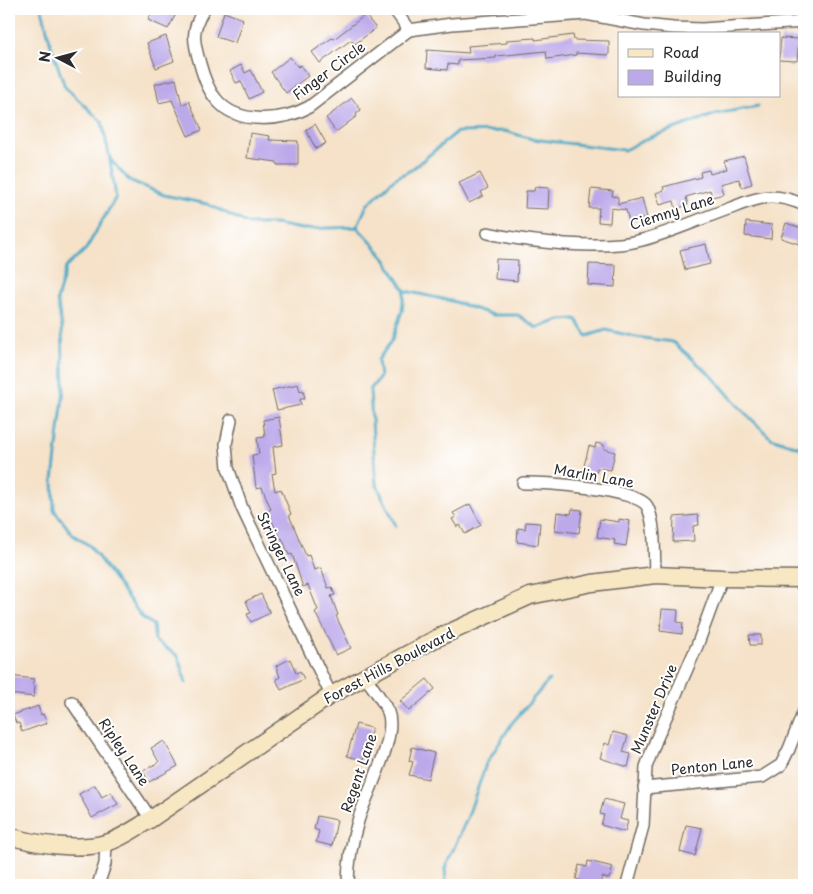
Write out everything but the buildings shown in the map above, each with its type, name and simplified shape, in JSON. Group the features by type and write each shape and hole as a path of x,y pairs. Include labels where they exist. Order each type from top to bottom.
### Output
{"main road":[{"name":"Forest Hills Boulevard","path":"9,836 61,845 83,846 106,843 151,819 331,695 437,638 530,596 592,583 655,575 722,578 804,578"}],"street":[{"name":"Finger Circle","path":"204,9 194,31 194,43 202,72 216,99 226,108 238,114 255,118 285,117 297,114 309,107 409,30"},
{"path":"394,9 409,30 585,11 644,25 702,29 804,22"},
{"name":"Ciemny Lane","path":"488,233 508,238 544,242 612,244 641,241 749,201 769,196 784,198 804,205"},
{"name":"Stringer Lane","path":"231,420 226,444 228,468 239,500 331,695"},
{"name":"Marlin Lane","path":"523,483 562,484 632,497 645,504 650,514 652,525 655,575"},
{"name":"Munster Drive","path":"627,885 643,826 646,767 697,646 722,578"},
{"name":"Regent Lane","path":"348,885 351,851 358,821 386,746 390,728 388,712 365,676"},
{"name":"Ripley Lane","path":"72,702 151,819"},
{"name":"Penton Lane","path":"644,788 762,777 781,765 804,711"},
{"path":"98,885 105,864 106,843"}],"waterway":[{"path":"42,9 51,46 65,87 102,122 110,159 129,180 164,195 207,204 249,224 275,224 302,229 357,227 382,254 405,291 452,301 493,315 518,315 537,328 560,320 576,319 587,336 606,330 636,337 673,342 712,376 742,410 771,438 804,449"},
{"path":"357,227 367,205 394,179 411,170 457,132 505,131 532,139 624,150 651,137 716,114 758,106"},
{"path":"110,160 116,197 86,249 66,268 57,300 62,327 64,389 53,480 54,510 73,535 90,546 142,617 153,625 155,641 178,656 186,683"},
{"path":"396,526 376,483 370,390 380,377 378,360 392,340 402,311 404,292"},
{"path":"446,885 445,868 468,816 486,764 512,723 549,680"}]}
